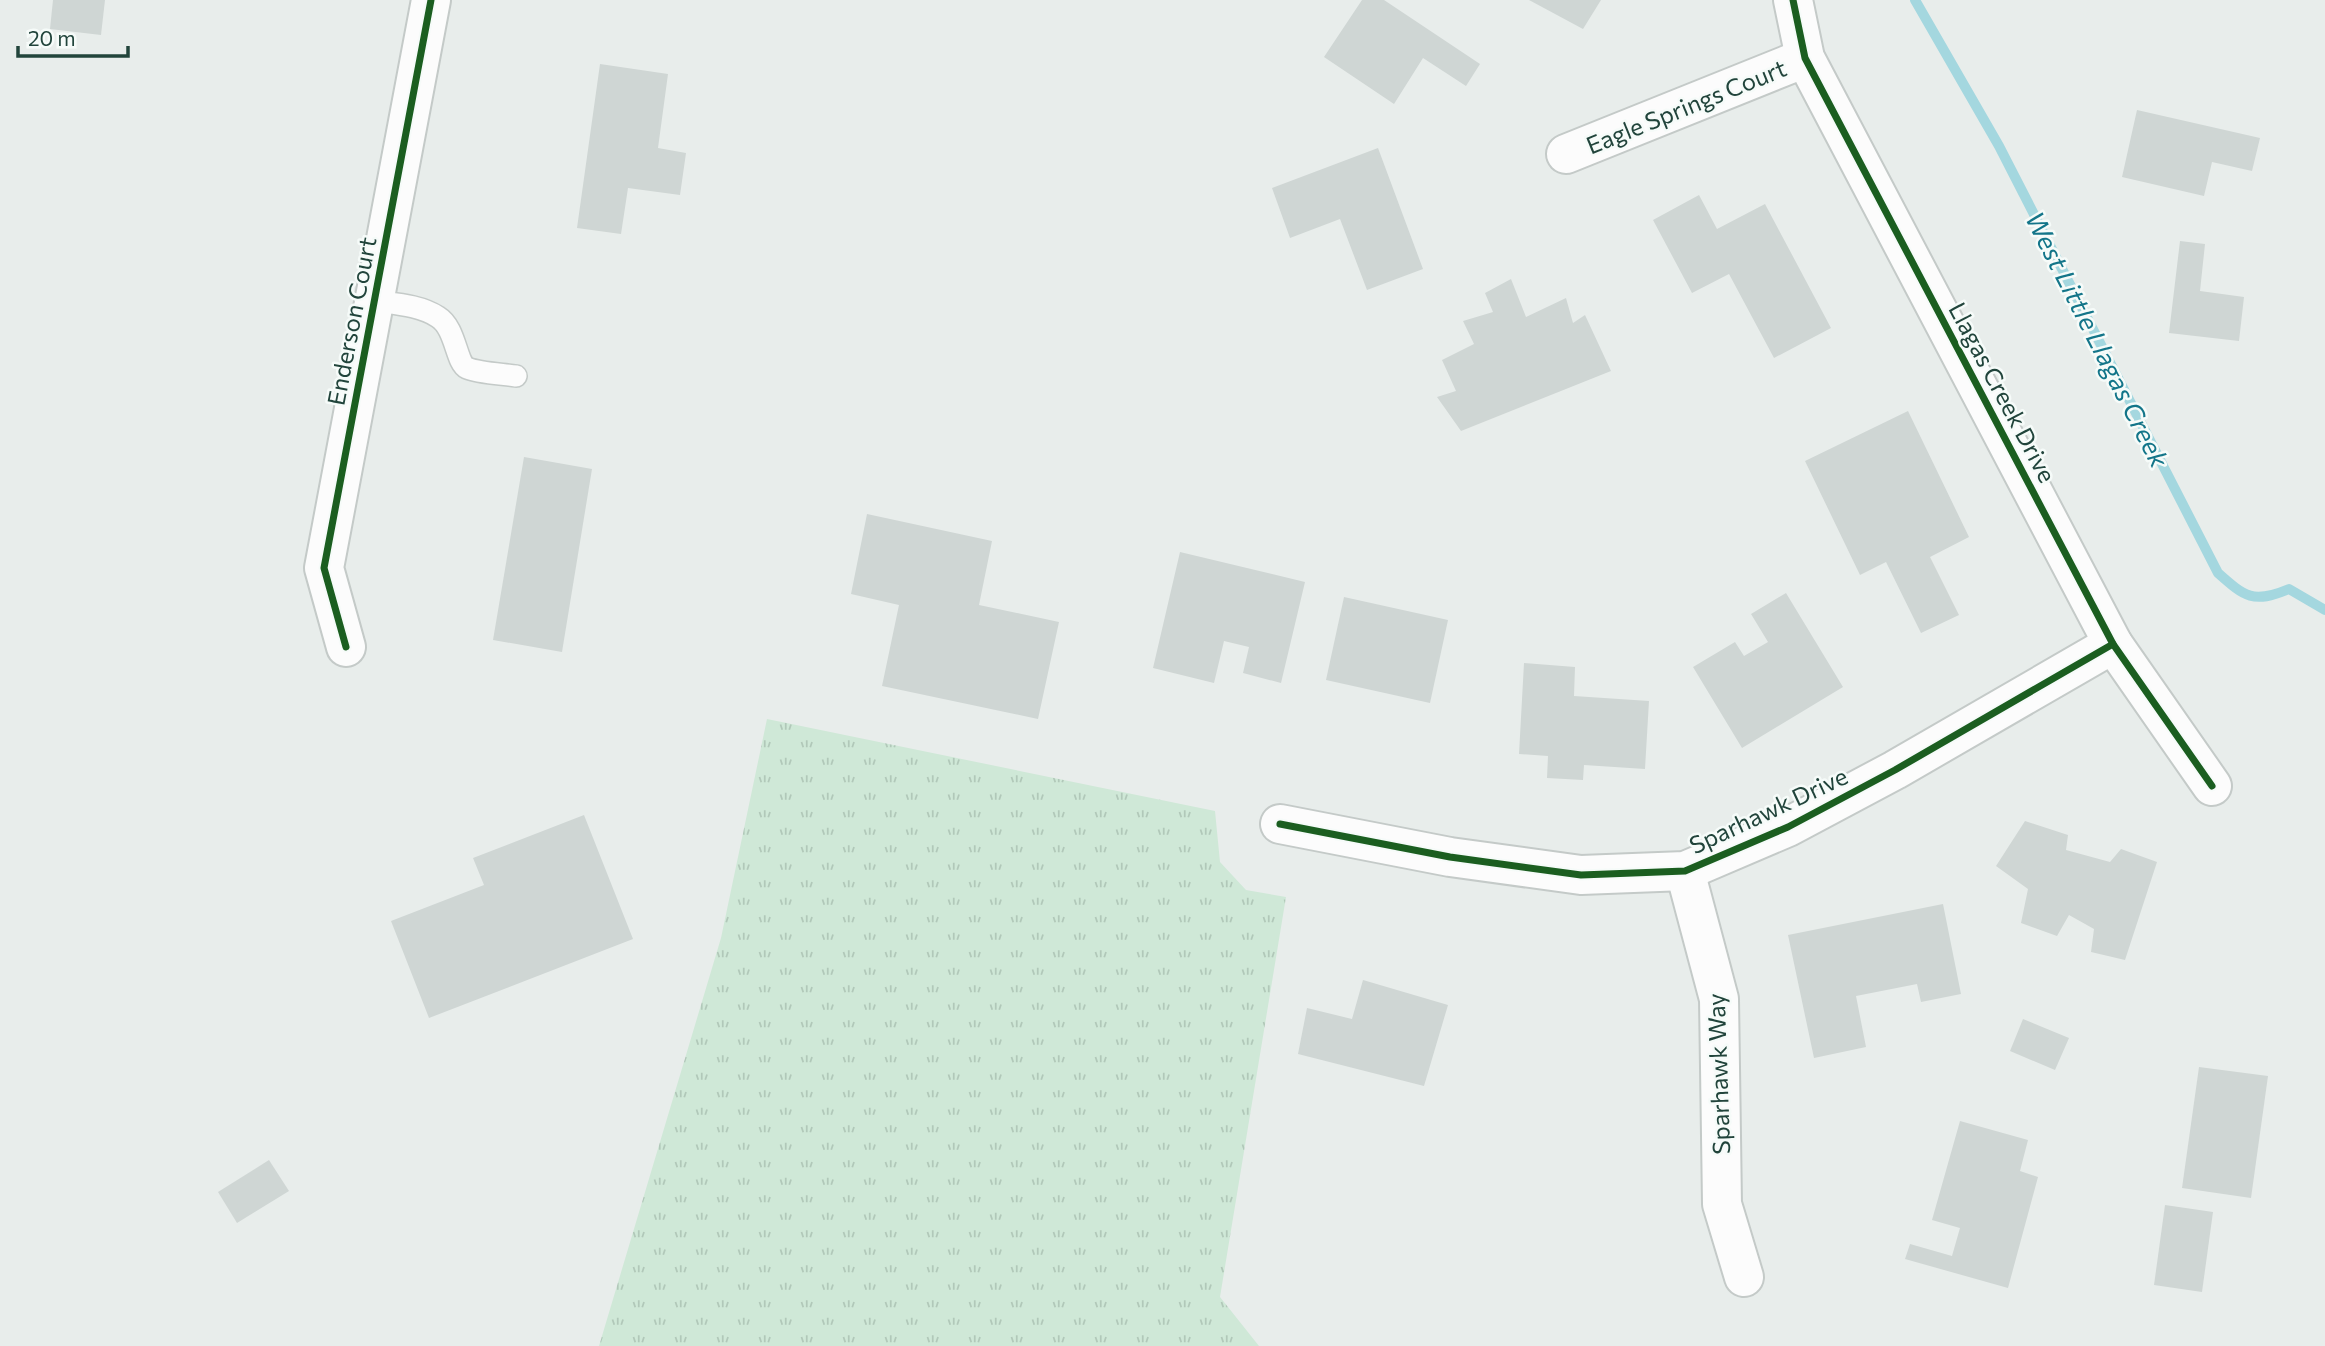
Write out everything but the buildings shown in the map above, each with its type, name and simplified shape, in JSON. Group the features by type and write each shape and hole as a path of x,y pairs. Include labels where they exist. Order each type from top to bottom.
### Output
{"street":[{"name":"Enderson Court","path":"346,647 324,568 431,0"},
{"name":"Llagas Creek Drive","path":"1793,0 1805,58 2113,645 2212,786"},
{"name":"Eagle Springs Court","path":"1566,154 1805,58"},
{"name":"Sparhawk Drive","path":"1280,824 1450,857 1581,875 1685,871 1788,827 1895,770 2113,645"},
{"name":"Sparhawk Way","path":"1685,871 1719,999 1722,1204 1744,1277"}],"lane":[{"path":"374,301 412,307 440,318 456,341 459,361 466,368 516,376"}],"green space":[{"path":"767,719 1215,811 1220,862 1246,890 1286,897 1220,1297 1259,1346 599,1346 721,938"}],"waterway":[{"name":"West Little Llagas Creek","path":"1915,0 1999,146 2218,573 2235,588 2250,596 2267,596 2289,589 2325,610"}],"cycle path":[{"path":"346,647 324,568 431,0"},
{"path":"1793,0 1805,58 2113,644 2212,786"},
{"path":"1280,824 1450,857 1581,875 1685,871 1788,827 1895,770 2113,644"}]}
